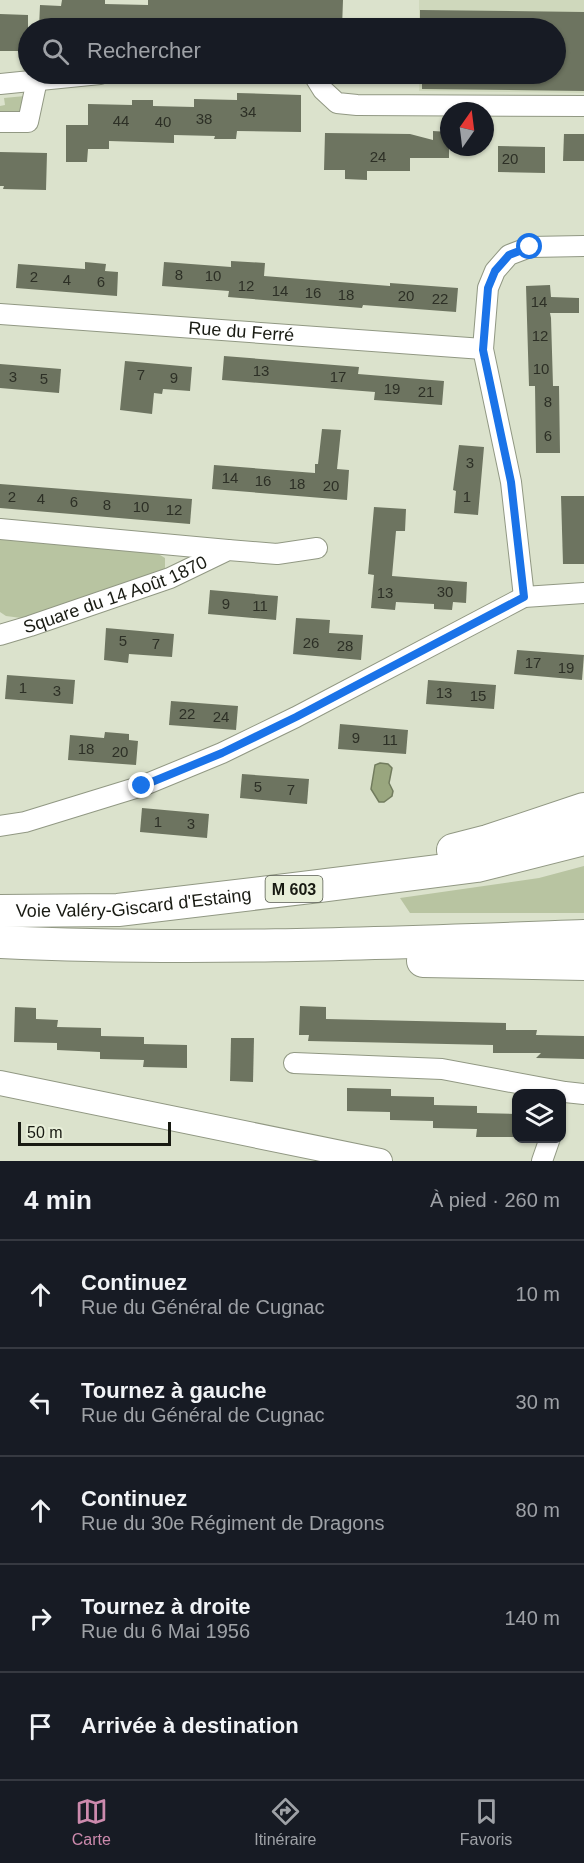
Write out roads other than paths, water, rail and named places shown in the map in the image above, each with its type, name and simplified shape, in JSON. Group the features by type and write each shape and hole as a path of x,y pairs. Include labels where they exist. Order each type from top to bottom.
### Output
{"highway":[{"path":"320,886 488,841 584,809"},
{"name":"Voie Valéry-Giscard d'Estaing","path":"0,911 118,910 320,886 477,866 584,839"},
{"name":"Voie Valéry-Giscard d'Estaing","path":"0,942 216,947 584,936"},
{"path":"216,947 389,961 584,964"}],"street":[{"path":"0,84 18,82"},
{"path":"0,122 28,122 36,84"},
{"path":"319,84 322,90 337,103 357,105 584,106"},
{"path":"524,597 511,482 483,350 488,288 495,271 509,255 530,247 584,246"},
{"name":"Rue du Ferré","path":"0,314 483,350"},
{"name":"Square du 14 Août 1870","path":"0,529 278,554 318,548"},
{"name":"Square du 14 Août 1870","path":"0,635 170,578 228,550"},
{"path":"0,826 25,822 142,786 222,753 296,717 524,597 584,593"},
{"path":"294,1063 442,1069 570,1096"},
{"path":"0,1083 308,1154 380,1161"},
{"path":"543,1161 548,1143"}]}
